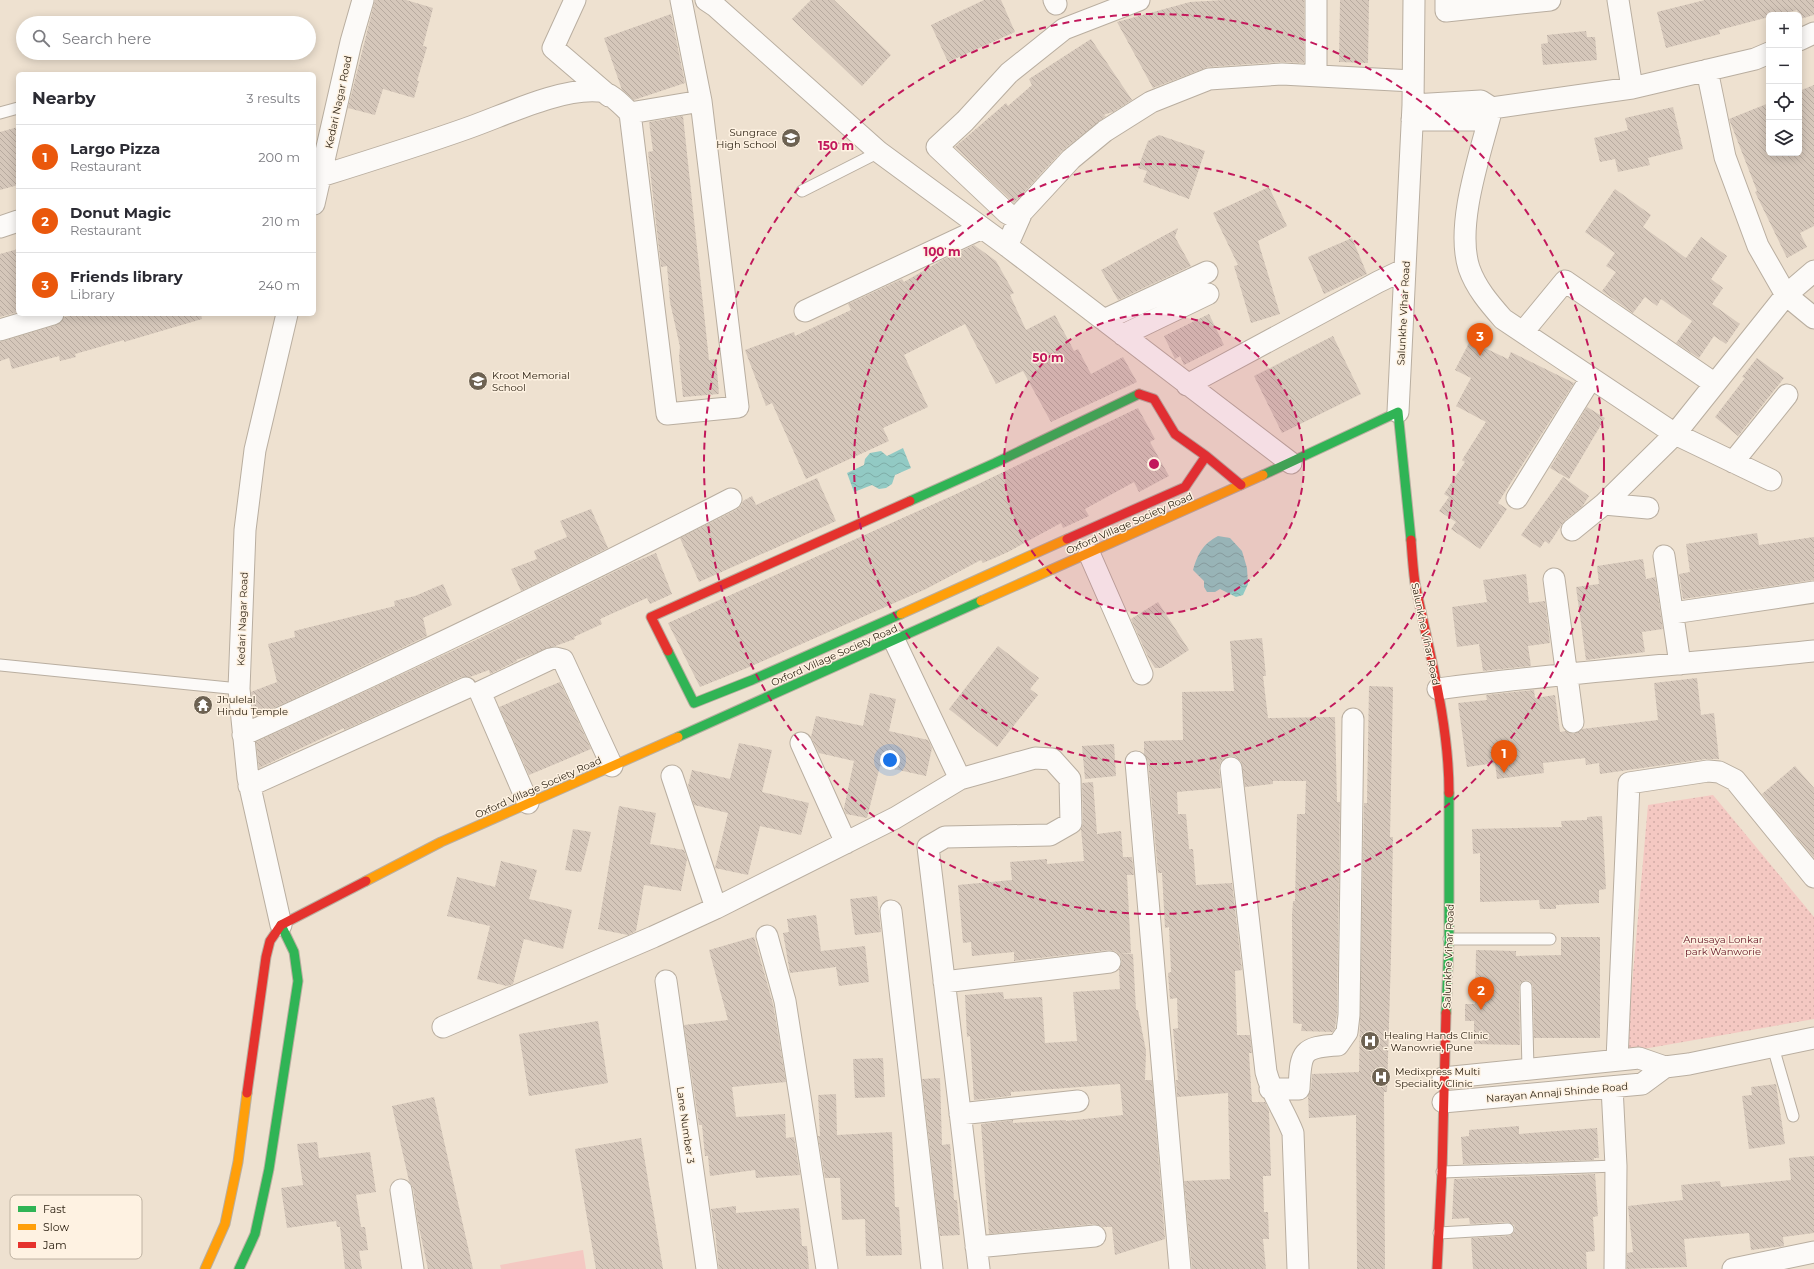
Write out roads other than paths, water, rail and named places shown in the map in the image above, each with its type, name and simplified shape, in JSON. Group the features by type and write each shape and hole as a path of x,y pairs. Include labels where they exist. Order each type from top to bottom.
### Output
{"street":[{"name":"Kedari Nagar Road","path":"316,196 351,42 363,0"},
{"path":"575,0 553,48 610,96"},
{"path":"321,176 466,129 542,100 570,93 600,91 610,96 618,101 630,113 667,414 738,407 701,101 681,0"},
{"path":"1018,219 1007,213 937,147 965,121 1009,73 1064,29 1139,0"},
{"path":"1316,0 1316,76"},
{"name":"Salunkhe Vihar Road","path":"1414,0 1412,112 1398,412 1415,582 1438,689 1449,775 1449,939 1443,1078 1442,1172 1438,1269"},
{"path":"1446,0 1446,11 1550,0"},
{"path":"1618,0 1632,88"},
{"path":"718,2 879,152 1007,246 1291,463"},
{"path":"1802,39 1814,33"},
{"path":"1412,112 1476,120 1492,108 1632,88 1755,59 1766,54"},
{"path":"1707,70 1725,157 1758,246 1786,295 1814,318"},
{"path":"1007,246 1022,212 1071,159 1105,131 1151,102 1209,79 1282,74 1413,81"},
{"path":"630,113 701,101"},
{"path":"1492,108 1470,195 1464,242 1469,268 1481,294 1503,318 1675,434 1771,480"},
{"path":"0,227 16,222"},
{"path":"805,311 982,228"},
{"path":"1187,385 1405,269"},
{"path":"1572,530 1604,504 1675,434 1786,295 1814,271"},
{"path":"1104,320 1207,272"},
{"path":"1523,332 1565,280 1715,384"},
{"path":"1123,335 1208,294"},
{"path":"0,330 46,316"},
{"name":"Kedari Nagar Road","path":"281,925 249,786 239,689 245,530 253,464 255,450 288,316"},
{"path":"1517,498 1591,378"},
{"path":"705,724 651,617 995,463 1139,394 1154,399 1175,434 1214,462 1241,485"},
{"path":"1733,462 1786,395"},
{"name":"Oxford Village Society Road","path":"281,925 441,842 1291,463 1398,412"},
{"path":"694,703 752,680 1185,487 1206,456"},
{"path":"243,736 384,671 626,553 731,499"},
{"path":"1604,504 1648,508"},
{"path":"1089,553 1142,674"},
{"path":"1664,556 1680,664"},
{"path":"1554,579 1573,722"},
{"path":"1673,613 1814,592"},
{"path":"894,640 960,779"},
{"path":"1438,689 1567,673 1814,651"},
{"path":"528,803 480,692 550,659 555,658 563,660 612,766"},
{"path":"249,786 466,688"},
{"path":"1270,1089 1299,1089 1301,1059 1305,1053 1317,1046 1338,1045 1347,1032 1349,1015 1353,719"},
{"path":"801,743 846,843"},
{"path":"443,1027 653,937 716,908 895,818 960,779 1035,758 1052,759 1070,779 1071,823 1050,835 946,838 928,847 979,1269"},
{"path":"1136,762 1180,1269"},
{"path":"1231,768 1264,1052 1270,1089 1286,1116 1292,1134 1298,1269"},
{"path":"1617,1060 1629,783 1708,771 1719,772 1735,780 1814,878"},
{"path":"672,776 716,908"},
{"path":"891,911 932,1269"},
{"path":"206,1269 225,1224 238,1162 266,957 270,941 281,925 291,941 295,952 298,966 298,981 269,1169 255,1234 240,1269"},
{"path":"767,936 785,1001 827,1269"},
{"path":"944,982 1110,962"},
{"name":"Lane Number 3","path":"666,981 707,1269"},
{"name":"Narayan Annaji Shinde Road","path":"1443,1102 1642,1084 1666,1067 1814,1038"},
{"name":"Narayan Annaji Shinde Road","path":"1443,1078 1639,1058 1666,1067"},
{"path":"1612,1087 1616,1166 1615,1269"},
{"path":"960,1114 1078,1100"},
{"path":"401,1190 413,1269"},
{"path":"976,1247 1095,1236"},
{"path":"1734,1269 1814,1252"}],"lane":[{"path":"0,113 16,109"},
{"path":"802,191 879,152"},
{"path":"0,665 239,689"},
{"path":"1449,939 1550,939"},
{"path":"1526,987 1528,1069"},
{"path":"1773,1047 1793,1116"},
{"path":"1442,1172 1616,1166"},
{"path":"1439,1233 1508,1229"}],"water":[{"path":"903,448 911,468 895,475 892,484 886,488 879,489 872,485 854,492 847,473 864,465 865,459 870,453 881,451 887,456"},
{"path":"1218,536 1230,538 1242,551 1247,568 1248,584 1243,595 1236,597 1220,589 1215,592 1207,592 1204,587 1204,581 1193,570 1202,550 1208,542"}],"place":[{"name":"Sungrace High School","path":"791,138"},
{"name":"Friends library","path":"1480,356"},
{"name":"Kroot Memorial School","path":"478,381"},
{"name":"Jhulelal Hindu Temple","path":"203,705"},
{"name":"Largo Pizza","path":"1504,773"},
{"name":"Donut Magic","path":"1481,1010"},
{"name":"Healing Hands Clinic - Wanowrie, Pune","path":"1370,1041"},
{"name":"Medixpress Multi Speciality Clinic","path":"1381,1077"}],"park label":[{"name":"Anusaya Lonkar park Wanworie","path":"1723,944"}]}
